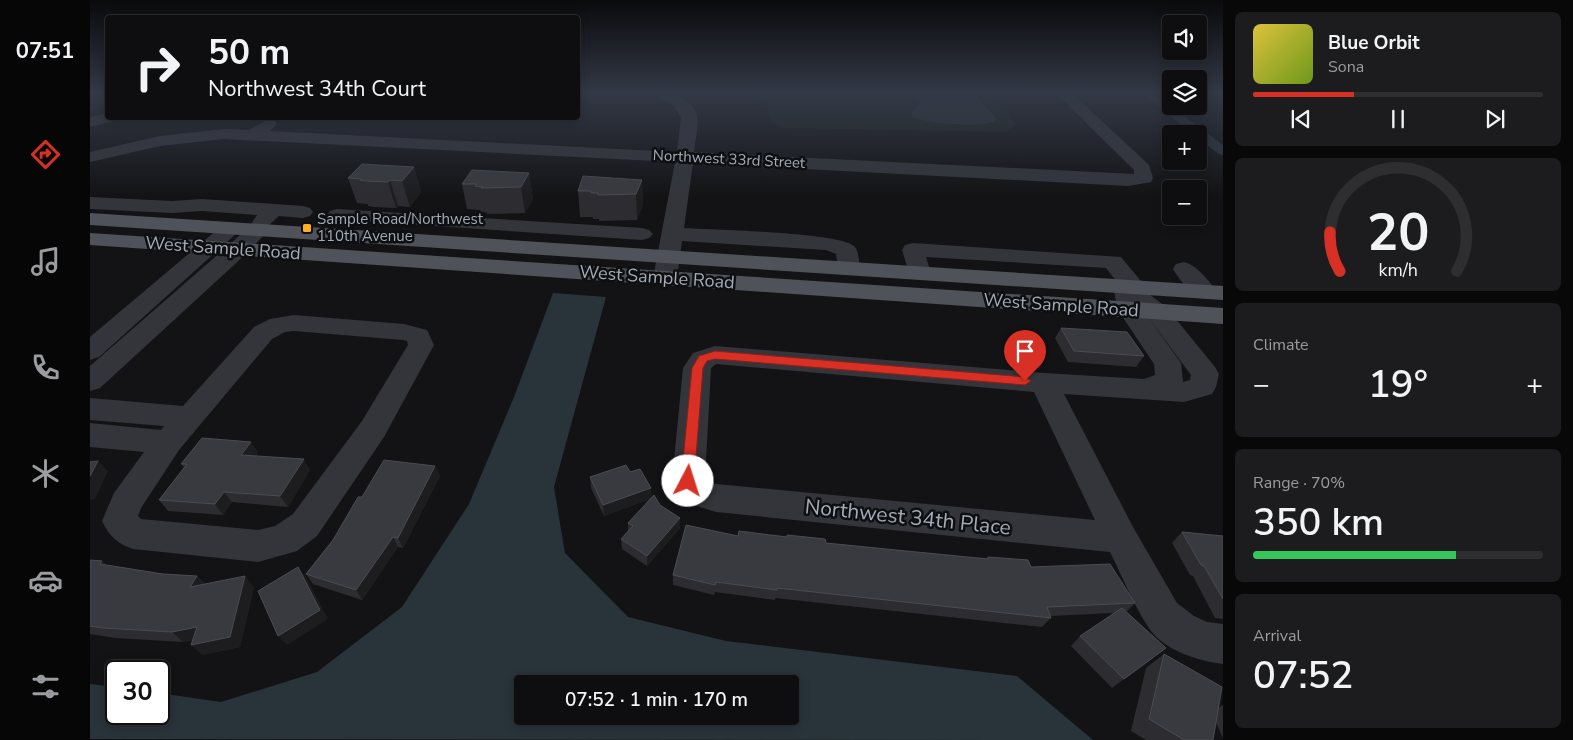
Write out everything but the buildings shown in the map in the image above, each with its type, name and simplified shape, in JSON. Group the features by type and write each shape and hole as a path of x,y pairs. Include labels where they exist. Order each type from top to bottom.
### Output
{"main road":[{"name":"West Sample Road","path":"90,219 234,239 1130,295 1214,292"},
{"name":"West Sample Road","path":"258,230 438,241 667,267 849,268 920,273 1130,295"},
{"name":"West Sample Road","path":"90,239 209,248"},
{"name":"West Sample Road","path":"1157,312 1223,316"}],"street":[{"path":"253,135 264,128"},
{"path":"667,267 688,128"},
{"name":"Northwest 33rd Street","path":"90,157 160,141 208,135 253,135 1128,180 1144,178 1143,169 1099,128"},
{"path":"90,203 172,207 202,205 303,212"},
{"path":"90,351 209,248 258,230 261,222 274,210"},
{"path":"337,214 642,234"},
{"path":"385,238 409,232 427,220"},
{"path":"427,220 427,233 438,241"},
{"path":"672,234 830,244 846,252 849,268"},
{"path":"90,381 234,239"},
{"path":"1184,269 1214,292"},
{"path":"1044,383 1184,392 1202,387 1205,374 1157,312 1130,295"},
{"path":"1130,295 1167,363 1170,380 1147,390"},
{"path":"294,323 404,332 418,336 421,345 373,429 305,525 284,540 258,546 133,534 119,521 126,503 168,442 263,333 279,325 294,323"},
{"name":"Northwest 34th Place","path":"1044,383 715,355 703,359 697,368 688,481 696,492 716,498 1121,538"},
{"path":"1044,383 1121,538 1163,616 1180,630 1204,642 1223,644"},
{"path":"90,409 188,417"},
{"path":"90,435 168,442"}],"shaded area":[{"path":"782,128 1012,128 1006,132"},
{"path":"553,293 606,297 554,487 565,553 628,617 726,641 1017,676 1093,740 90,739 90,684 105,686 105,725 170,725 170,695 221,702 317,672 402,607 469,504 514,397"}],"waterway":[{"path":"1192,128 1223,151"}],"place":[{"name":"Sample Road/Northwest 110th Avenue","path":"307,228"}],"route":[{"path":"688,481 697,368 703,359 715,355 1025,381"}]}
